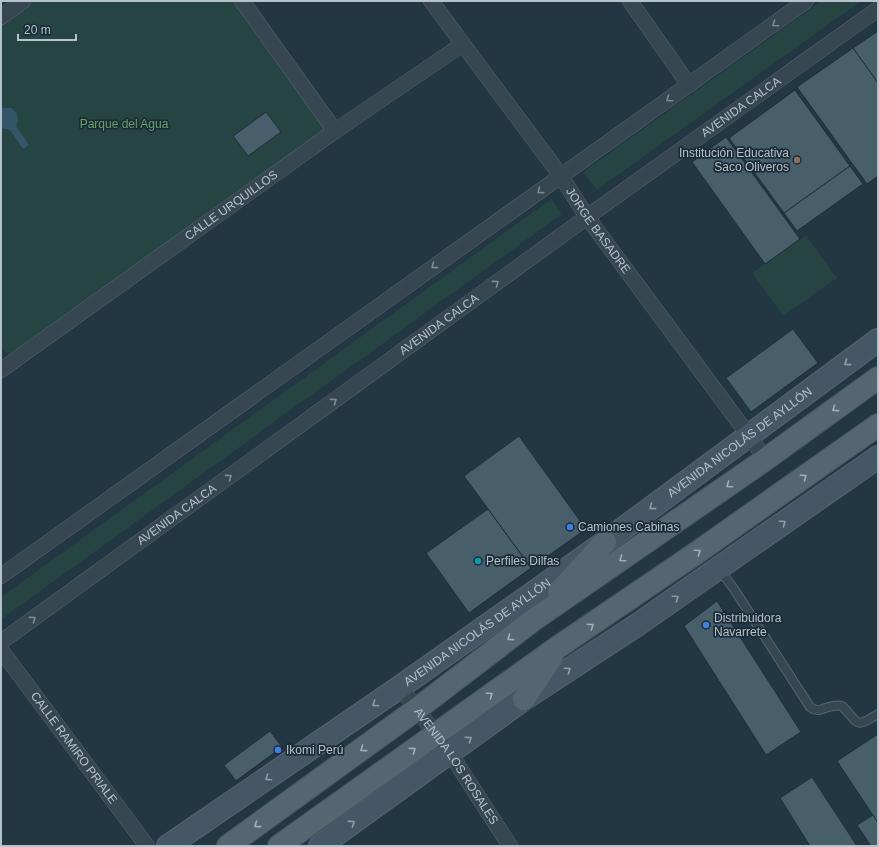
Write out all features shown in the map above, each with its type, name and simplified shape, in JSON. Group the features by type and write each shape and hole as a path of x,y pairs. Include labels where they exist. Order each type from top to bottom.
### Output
{"main road":[{"name":"AVENIDA NICOLÁS DE AYLLÓN","path":"168,846 400,687 605,542 878,340"},
{"name":"AVENIDA NICOLÁS DE AYLLÓN","path":"228,846 417,709 532,621 766,459 878,378"},
{"path":"279,846 558,648 695,554 878,425"},
{"path":"320,846 524,700 637,625 878,457"},
{"path":"532,621 605,542"},
{"path":"524,700 558,648"}],"street":[{"path":"1,17 23,1"},
{"path":"242,1 334,131"},
{"name":"JORGE BASADRE","path":"431,1 561,176 587,217 766,459"},
{"path":"630,1 689,85"},
{"path":"1,576 806,1"},
{"name":"AVENIDA CALCA","path":"1,642 587,217 878,9"},
{"name":"CALLE URQUILLOS","path":"1,370 334,131 463,44"},
{"name":"CALLE RAMIRO PRIALE","path":"1,650 148,846"},
{"name":"AVENIDA LOS ROSALES","path":"400,687 450,753 510,846"}],"lane":[{"path":"718,568 734,589 810,707 814,710 819,710 831,705 842,706 855,722 859,724 866,722 878,714"}],"green space":[{"name":"Parque del Agua","path":"20,1 232,1 327,132 9,356 1,346 1,15"},
{"path":"821,1 861,1 597,190 583,172"},
{"path":"551,199 562,214 3,618 1,615 1,597"},
{"path":"806,235 837,278 783,316 752,273"}],"water":[{"path":"1,105 3,108 11,108 17,113 18,121 16,126 29,145 23,149 10,130 1,128"}],"building":[{"path":"878,31 878,83 853,48"},
{"path":"853,48 878,83 878,176 867,184 797,87"},
{"name":"Institución Educativa Saco Oliveros","path":"795,90 850,166 784,213 729,138"},
{"path":"266,112 281,132 248,156 233,136"},
{"path":"726,137 800,239 765,264 692,162"},
{"path":"850,166 863,184 797,231 784,213"},
{"path":"793,329 818,363 751,412 726,378"},
{"path":"519,436 586,529 531,568 464,476"},
{"name":"Perfiles Dilfas","path":"488,509 531,568 469,613 426,553"},
{"path":"717,601 801,732 766,755 684,626"},
{"path":"270,731 282,747 236,781 224,765"},
{"path":"878,734 878,823 837,761"},
{"path":"812,777 857,846 810,846 780,798"},
{"path":"873,815 878,823 878,846 871,846 857,825"}],"place":[{"name":"Institución Educativa Saco Oliveros","path":"797,160"},
{"name":"Camiones Cabinas","path":"570,527"},
{"name":"Perfiles Dilfas","path":"478,561"},
{"name":"Distribuidora Navarrete","path":"706,625"},
{"name":"Ikomi Perú","path":"278,750"}]}
